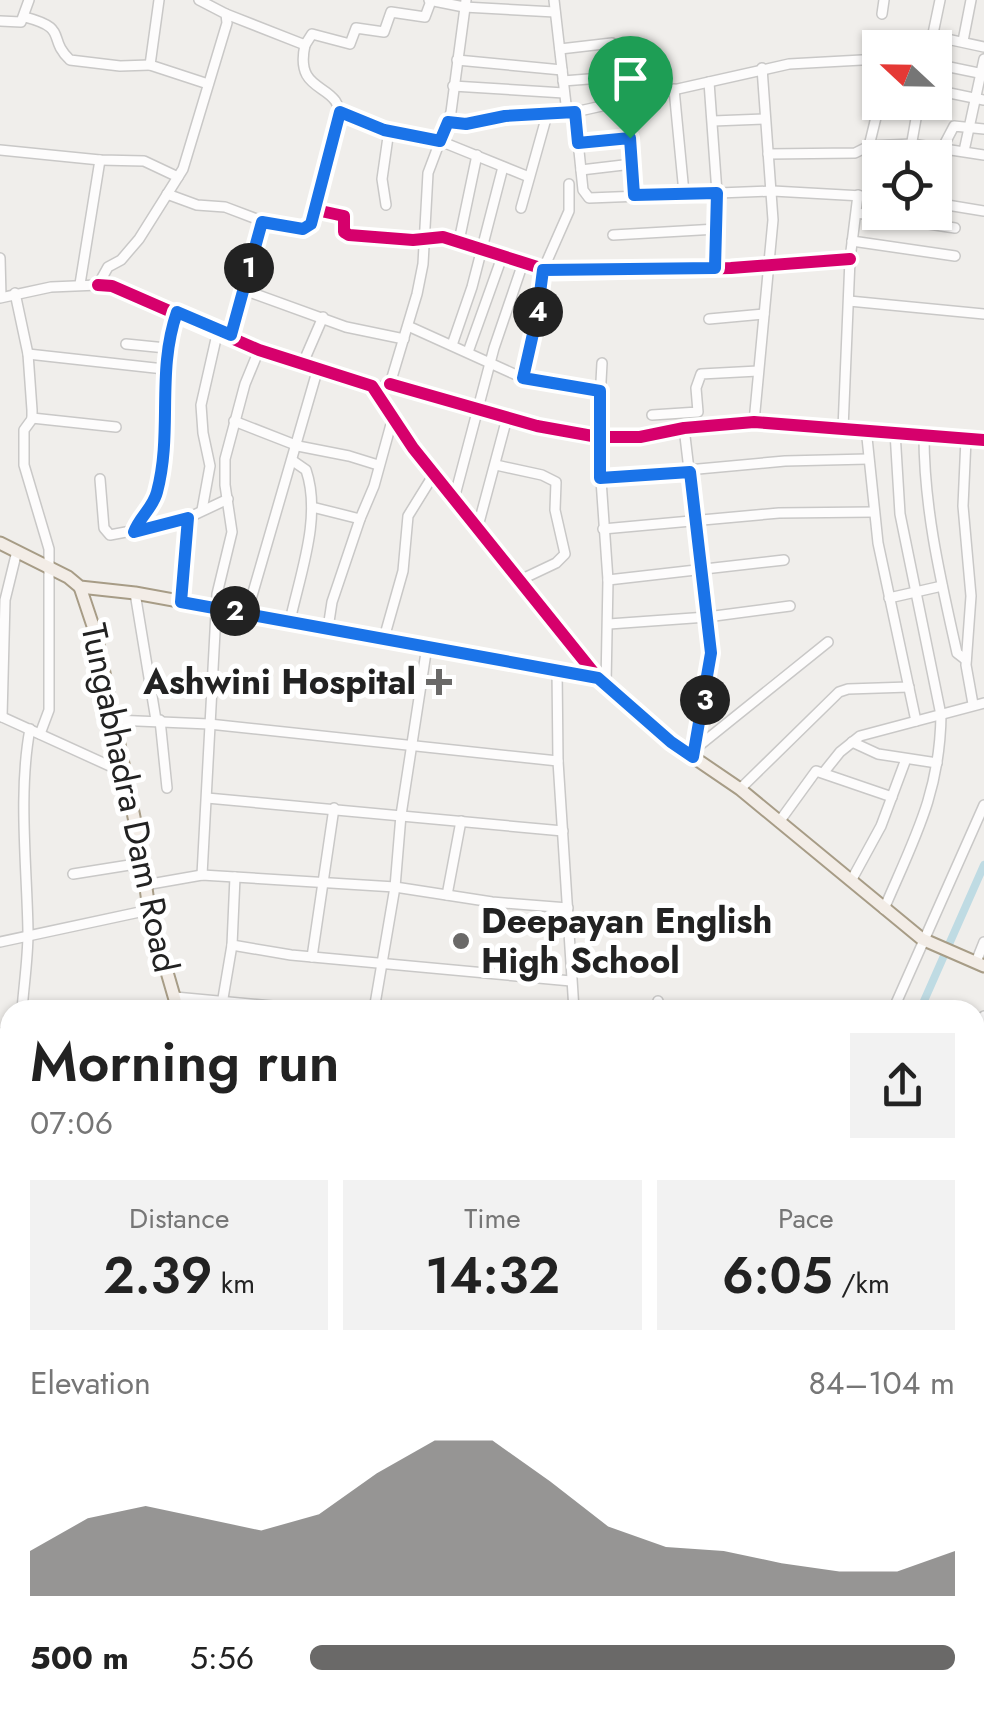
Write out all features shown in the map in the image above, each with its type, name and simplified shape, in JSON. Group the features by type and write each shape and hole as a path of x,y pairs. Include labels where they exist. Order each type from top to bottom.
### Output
{"main road":[{"path":"0,543 80,587 135,593 557,669 602,681 671,742 694,753 925,940 977,963"},
{"name":"Tungabhadra Dam Road","path":"80,587 96,635 148,910 173,1000"}],"street":[{"path":"0,21 16,23 25,17 29,0"},
{"path":"150,64 160,0"},
{"path":"199,0 304,46"},
{"path":"882,14 884,0"},
{"path":"934,30 940,0"},
{"path":"963,41 971,0"},
{"path":"167,194 197,205 225,207 262,222 303,229 311,224 340,112 337,100 308,80 301,64 304,46 312,34 350,44 356,28 384,32 392,12 425,17 432,1 554,6 564,93 578,143 586,198 773,191 862,195"},
{"path":"390,384 423,264 428,173 448,122 465,3"},
{"path":"98,284 108,267 121,260 139,239 178,177 227,23 226,14"},
{"path":"25,17 52,27 70,60 120,66 150,64 208,84"},
{"path":"952,41 984,46"},
{"path":"560,49 612,43"},
{"path":"964,152 980,99 984,59"},
{"path":"457,60 562,76 614,76"},
{"path":"448,122 466,124 505,116 571,112 762,68 862,60"},
{"path":"952,67 982,73"},
{"path":"754,422 773,191 762,68"},
{"path":"709,82 717,193 715,268"},
{"path":"453,86 564,93"},
{"path":"674,89 684,194"},
{"path":"952,93 980,99"},
{"path":"626,100 634,195"},
{"path":"340,112 389,130 440,141 529,177"},
{"path":"521,208 547,115"},
{"path":"713,121 766,119"},
{"path":"947,140 951,128 984,128"},
{"path":"386,205 382,179 389,130"},
{"path":"578,143 630,138"},
{"path":"952,149 984,156"},
{"path":"0,150 144,161 178,177"},
{"path":"768,154 855,153 862,150"},
{"path":"458,242 477,155"},
{"path":"80,284 100,160"},
{"path":"581,170 632,164"},
{"path":"452,345 482,250 502,167"},
{"path":"523,378 543,270 569,211 568,184"},
{"path":"843,429 850,259 858,195"},
{"path":"952,206 984,211"},
{"path":"316,210 344,216 344,232 349,235 423,239 443,236 543,270 715,268 850,259"},
{"path":"857,213 955,228"},
{"path":"231,335 262,222"},
{"path":"613,235 718,229"},
{"path":"852,241 955,256"},
{"path":"468,352 502,257"},
{"path":"0,258 0,298 80,284 112,286 259,350 372,386 390,384 508,418 598,437 640,437 684,428 754,422 984,440"},
{"path":"454,499 523,263"},
{"path":"244,290 346,327 404,339"},
{"path":"15,294 28,354 32,418 24,430 24,464 46,532 48,567 49,710 26,748 28,935 23,1000"},
{"path":"849,301 984,314"},
{"path":"134,532 158,489 164,444 166,348 177,312"},
{"path":"709,319 764,314"},
{"path":"303,362 323,317"},
{"path":"408,326 523,378 600,391"},
{"path":"202,510 210,466 200,412 218,330"},
{"path":"126,344 166,348"},
{"path":"202,875 216,608 232,532 224,473 234,421 259,350"},
{"path":"28,354 164,369"},
{"path":"602,363 598,437 609,624 602,681"},
{"path":"247,614 318,368"},
{"path":"652,415 698,412 696,388 702,374 758,371"},
{"path":"372,386 477,530 602,681"},
{"path":"32,418 116,426"},
{"path":"328,628 332,602 374,486 393,418"},
{"path":"477,530 508,418"},
{"path":"234,421 298,446 378,465"},
{"path":"684,428 697,520 710,674 694,753"},
{"path":"866,428 874,512 916,721"},
{"path":"884,909 929,804 941,715 900,514 896,432"},
{"path":"924,436 925,487 942,586 957,653 966,660"},
{"path":"824,772 852,742 869,732 979,704 966,660 972,596 963,506 966,438"},
{"path":"600,478 785,461 868,459"},
{"path":"290,621 312,507 308,476 304,467 294,461"},
{"path":"496,465 542,474 556,482 555,510 565,554 556,564 518,581"},
{"path":"384,638 402,571 408,516 434,474"},
{"path":"100,480 106,532 116,535 188,518 228,499"},
{"path":"312,507 360,518"},
{"path":"603,530 779,514 874,512"},
{"path":"181,602 188,518"},
{"path":"16,551 6,600 1,717 122,772"},
{"path":"608,580 784,560"},
{"path":"889,598 942,586"},
{"path":"135,593 167,788"},
{"path":"609,624 790,606"},
{"path":"694,753 828,642"},
{"path":"375,1000 428,646"},
{"path":"557,669 558,761 573,1000"},
{"path":"740,789 839,692 909,687"},
{"path":"114,720 208,724 558,761"},
{"path":"852,742 878,754 937,763"},
{"path":"851,880 881,826 906,760"},
{"path":"779,822 813,773 824,772 892,797"},
{"path":"207,798 563,831"},
{"path":"898,1000 984,805"},
{"path":"312,957 334,808"},
{"path":"447,895 461,821"},
{"path":"73,874 142,863"},
{"path":"145,885 202,875 394,887 492,902 568,908"},
{"path":"223,1000 232,945 234,877"},
{"path":"0,942 148,910"},
{"path":"977,963 984,942"},
{"path":"232,945 312,957 571,982"}],"waterway":[{"path":"924,1000 984,865"}],"cycle path":[{"path":"316,210 344,216 344,232 349,235 413,240 443,237 553,272 731,268 850,259"},
{"path":"98,285 112,286 259,350 372,386 413,448 598,678"},
{"path":"390,384 537,426 598,437 640,437 684,428 754,422 984,440"}],"place":[{"name":"Ashwini Hospital","path":"439,682"},
{"name":"Deepayan English High School","path":"461,941"}],"route":[{"path":"340,112 384,130 440,141 448,122 466,124 505,116 575,112 578,143 630,138 634,195 717,193 715,268 543,270 523,378 600,391 600,478 690,472 711,653 693,757 598,678 582,673 181,602 188,518 134,532 158,489 164,444 164,369 171,329 177,312 231,335 262,222 303,229 311,224 340,112"}]}
